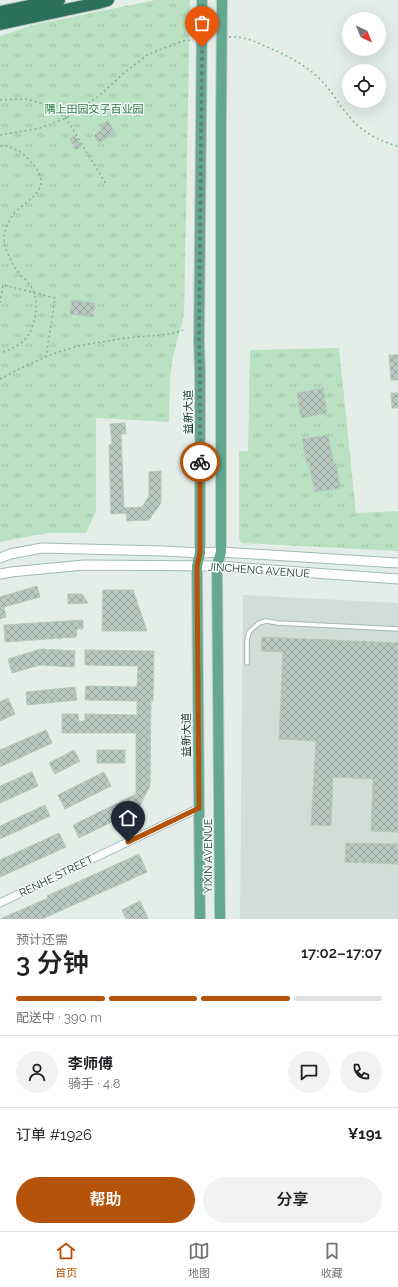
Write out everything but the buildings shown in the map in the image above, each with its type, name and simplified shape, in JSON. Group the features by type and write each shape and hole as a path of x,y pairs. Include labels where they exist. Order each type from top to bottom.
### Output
{"highway":[{"path":"0,12 58,0"},
{"path":"3,24 108,0"}],"main road":[{"name":"益新大道","path":"200,919 197,566 200,553 199,341 202,0"},
{"name":"YIXIN AVENUE","path":"220,919 217,566 221,552 222,0"},
{"name":"JINCHENG AVENUE","path":"0,558 10,554 42,548 200,553 221,552 398,563"},
{"name":"JINCHENG AVENUE","path":"0,574 84,565 217,566 398,579"}],"street":[{"name":"RENHE STREET","path":"0,903 199,808"}],"lane":[{"path":"247,663 247,641 249,632 259,623 266,621 278,623 398,629"}],"path":[{"path":"0,100 26,99 48,105 66,118 106,184"},
{"path":"0,146 8,146 19,150 38,170 42,178 42,185 35,195 15,212 7,226 4,238 6,250 12,262 19,273 30,284 35,298 37,311 29,336 19,345 0,353"},
{"path":"0,303 3,285 55,298 46,357"},
{"path":"0,379 27,364 62,351 92,343 135,337 173,334 183,330"}],"shaded area":[{"path":"243,595 398,603 398,919 240,919"}],"green space":[{"name":"隅上田园交子百业园","path":"155,0 190,0 184,315 173,357 170,377 169,422 96,418 96,511 86,533 47,533 0,542 0,36 33,25"},
{"path":"339,348 356,513 398,511 398,551 242,543 239,538 239,451 248,451 250,350"}],"way so far":[{"path":"200,462 199,341 202,47"}],"route":[{"path":"128,842 199,808 197,566 200,553 200,462"}]}
